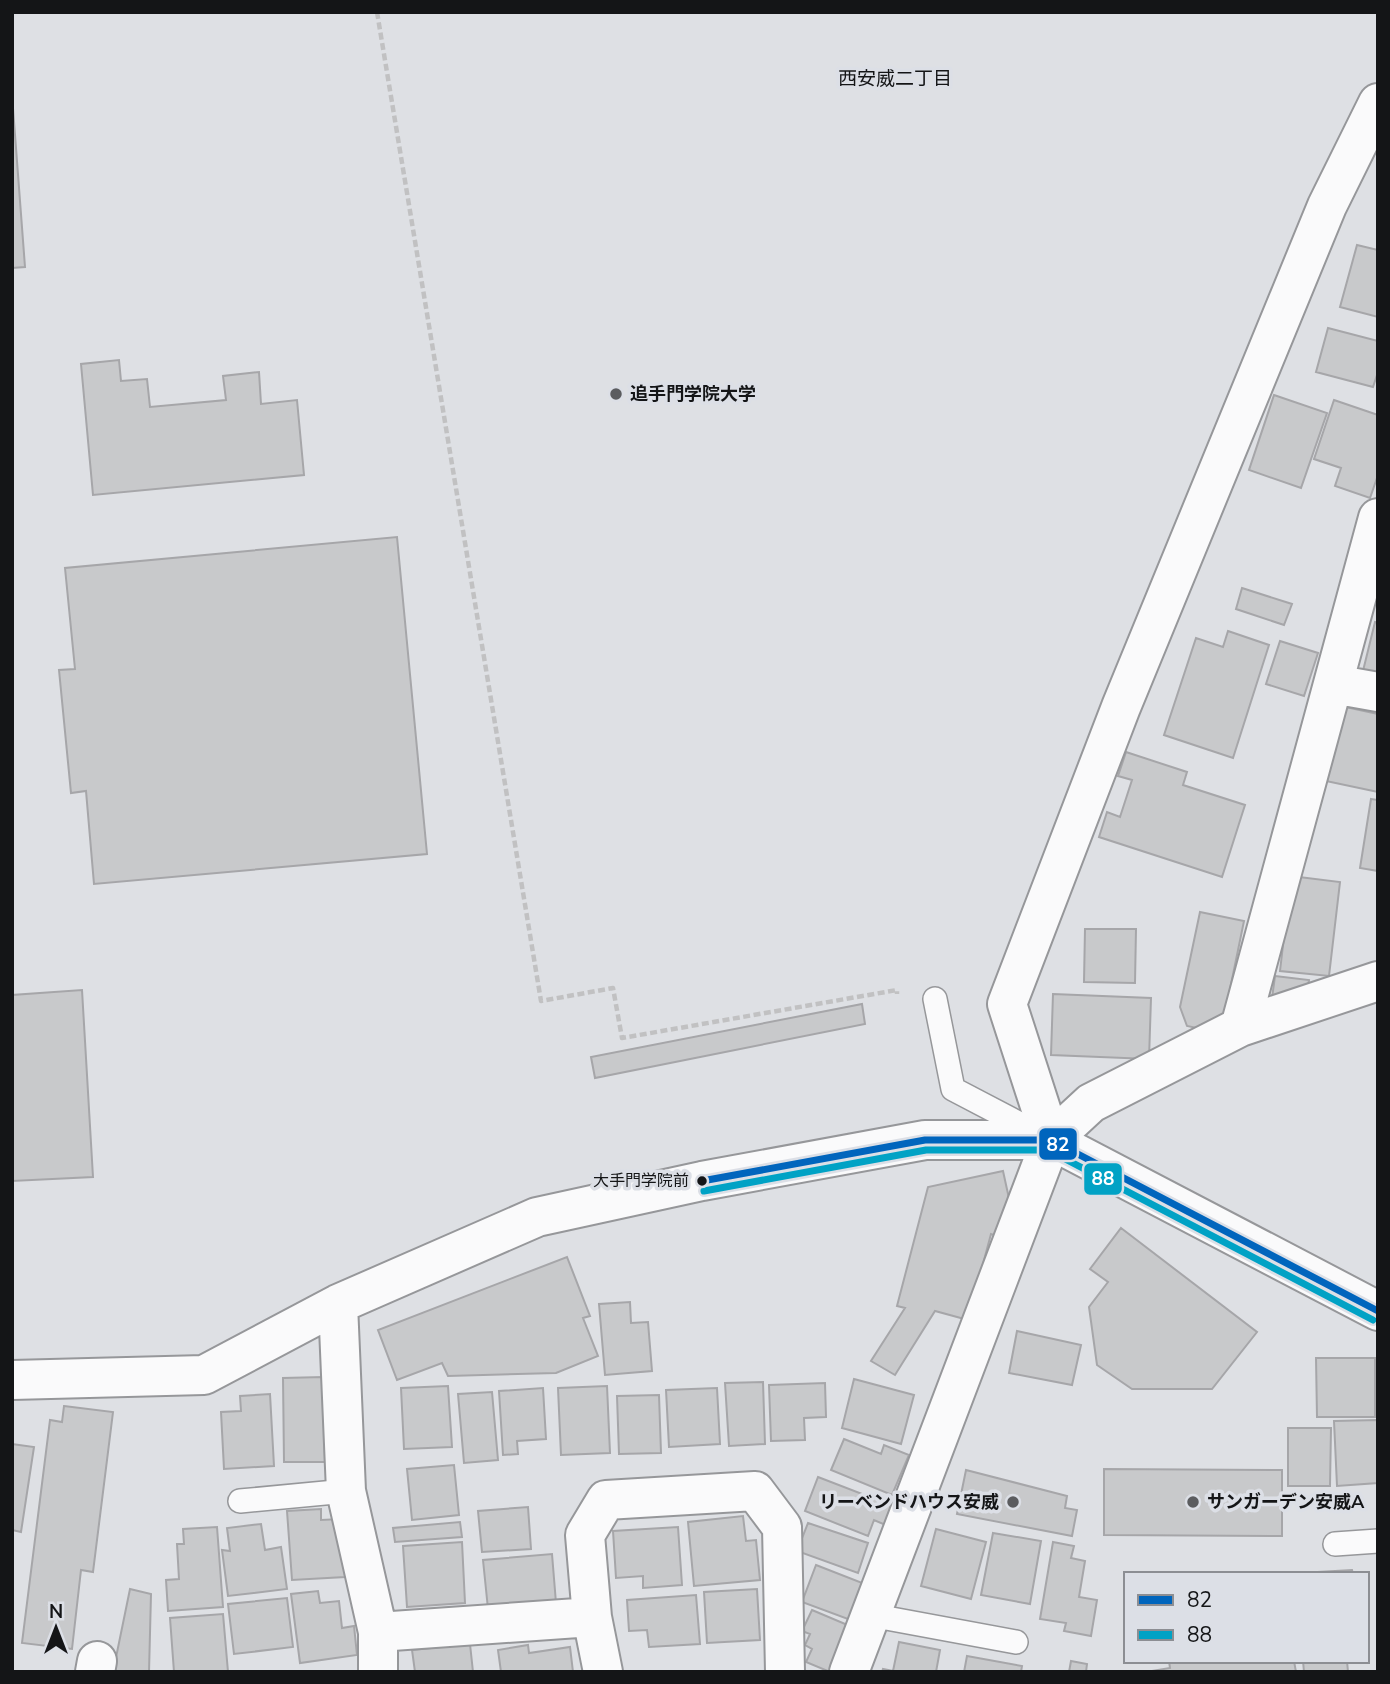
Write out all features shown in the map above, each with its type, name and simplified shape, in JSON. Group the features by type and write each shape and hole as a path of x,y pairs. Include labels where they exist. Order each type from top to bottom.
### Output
{"street":[{"path":"1051,1140 1007,1004 1121,707 1326,206 1378,103"},
{"path":"1240,1027 1378,517"},
{"path":"1333,684 1378,692"},
{"path":"849,1672 1051,1140 1091,1103 1240,1027 1378,981"},
{"path":"12,1380 204,1375 338,1304 537,1217 702,1181 925,1139 1051,1140 1378,1311"},
{"path":"338,1304 346,1491 378,1632 378,1672"},
{"path":"603,1672 592,1617 585,1535 606,1500 755,1491 782,1527 785,1672"},
{"path":"378,1632 592,1617"}],"lane":[{"path":"935,999 953,1089 1051,1140"},
{"path":"240,1501 346,1491"},
{"path":"1335,1544 1378,1541"},
{"path":"870,1615 1016,1642"}],"path":[{"path":"377,12 541,1001 613,988 622,1038 897,990 899,1003"}],"building":[{"path":"12,95 25,267 12,268"},
{"path":"1357,245 1378,250 1378,317 1340,307"},
{"path":"1328,328 1378,341 1378,372 1373,387 1316,372"},
{"path":"119,360 121,381 147,379 150,407 226,400 223,376 259,372 261,404 297,400 304,475 93,495 81,364"},
{"path":"1274,395 1327,413 1301,488 1249,470"},
{"path":"1334,400 1378,415 1378,475 1370,498 1335,486 1341,468 1314,459"},
{"path":"397,537 427,854 94,884 86,791 71,793 59,670 75,669 65,568"},
{"path":"1242,588 1292,604 1284,625 1236,609"},
{"path":"1375,622 1378,623 1378,683 1361,679"},
{"path":"1228,631 1269,645 1233,758 1164,735 1196,638 1223,647"},
{"path":"1280,641 1318,653 1304,696 1266,684"},
{"path":"1341,706 1378,714 1378,792 1326,781"},
{"path":"1126,752 1187,772 1183,785 1245,805 1222,877 1099,837 1107,812 1120,817 1132,780 1118,776"},
{"path":"1371,799 1378,800 1378,871 1360,868"},
{"path":"1291,876 1340,882 1329,976 1280,971"},
{"path":"1200,912 1244,921 1221,1033 1187,1026 1180,1007"},
{"path":"1085,929 1136,929 1135,983 1084,982"},
{"path":"1275,976 1309,980 1306,1002 1272,998"},
{"path":"82,990 93,1177 12,1181 12,995"},
{"path":"1053,994 1151,998 1149,1059 1051,1055"},
{"path":"862,1004 865,1024 595,1078 591,1057"},
{"path":"1003,1171 1010,1203 1000,1237 991,1234 968,1320 935,1311 895,1375 871,1361 905,1308 897,1306 928,1187"},
{"path":"1121,1228 1257,1332 1212,1389 1132,1389 1097,1365 1089,1307 1108,1282 1090,1269"},
{"path":"567,1257 590,1316 583,1318 598,1356 556,1373 448,1376 442,1363 397,1380 378,1330"},
{"path":"630,1302 631,1323 648,1322 652,1371 605,1375 599,1304"},
{"path":"1017,1331 1081,1345 1072,1385 1009,1373"},
{"path":"1316,1358 1375,1358 1375,1417 1317,1417"},
{"path":"323,1377 325,1462 284,1462 283,1378"},
{"path":"854,1379 914,1395 901,1444 842,1428"},
{"path":"763,1382 765,1444 729,1446 725,1383"},
{"path":"825,1383 826,1417 804,1418 805,1440 771,1441 769,1385"},
{"path":"448,1386 452,1447 404,1449 401,1388"},
{"path":"607,1386 610,1453 561,1455 558,1388"},
{"path":"543,1388 546,1439 517,1441 518,1454 503,1455 499,1391"},
{"path":"717,1388 720,1444 669,1447 666,1390"},
{"path":"492,1392 498,1460 464,1463 458,1394"},
{"path":"270,1394 274,1466 224,1469 221,1412 241,1411 240,1396"},
{"path":"659,1395 661,1453 619,1454 617,1396"},
{"path":"64,1406 113,1412 93,1572 81,1570 72,1649 22,1643 50,1420 62,1422"},
{"path":"1378,1420 1378,1483 1337,1486 1334,1421"},
{"path":"1288,1428 1331,1428 1330,1486 1288,1486"},
{"path":"844,1439 881,1454 884,1445 909,1455 892,1495 831,1470"},
{"path":"12,1444 34,1447 21,1532 12,1530"},
{"path":"454,1465 459,1515 412,1520 407,1469"},
{"name":"サンガーデン安威A","path":"1104,1469 1282,1470 1282,1536 1104,1535"},
{"name":"リーベンドハウス安威","path":"966,1470 1067,1496 1065,1508 1077,1510 1072,1536 957,1514"},
{"path":"818,1477 896,1507 888,1526 874,1520 868,1536 805,1511"},
{"path":"528,1507 531,1549 482,1552 478,1511"},
{"path":"321,1509 321,1520 341,1519 345,1577 292,1580 287,1511"},
{"path":"743,1516 746,1541 756,1540 760,1580 694,1586 688,1522"},
{"path":"460,1522 462,1537 395,1542 393,1528"},
{"path":"808,1523 868,1543 858,1573 797,1551"},
{"path":"261,1524 265,1550 281,1547 287,1589 228,1596 222,1550 230,1551 227,1528"},
{"path":"217,1527 223,1607 168,1611 166,1580 179,1579 177,1544 184,1544 183,1529"},
{"path":"678,1527 682,1585 643,1588 643,1576 616,1578 613,1531"},
{"path":"936,1529 986,1542 971,1599 921,1586"},
{"path":"993,1533 1041,1541 1030,1604 981,1595"},
{"path":"462,1542 465,1603 407,1607 403,1546"},
{"path":"1053,1542 1074,1546 1071,1558 1085,1561 1079,1597 1097,1600 1091,1636 1064,1631 1066,1623 1040,1619"},
{"path":"552,1554 556,1603 488,1609 483,1560"},
{"path":"816,1565 870,1586 856,1622 802,1602"},
{"path":"1352,1570 1352,1572 1317,1572"},
{"path":"130,1589 151,1594 149,1672 113,1672"},
{"path":"757,1589 760,1640 707,1643 704,1592"},
{"path":"318,1591 320,1603 339,1601 342,1628 354,1626 357,1655 300,1663 291,1594"},
{"path":"696,1595 700,1644 649,1647 647,1630 629,1631 627,1600"},
{"path":"287,1598 293,1647 234,1654 228,1604"},
{"path":"812,1610 850,1626 830,1672 806,1662 812,1649 805,1645 810,1634 802,1631"},
{"path":"223,1614 228,1672 174,1672 170,1618"},
{"path":"899,1642 940,1650 936,1672 882,1672 883,1669 893,1671"},
{"path":"470,1644 473,1672 415,1672 412,1650"},
{"path":"528,1645 529,1653 570,1647 573,1672 501,1672 498,1650"},
{"path":"967,1656 1022,1666 1021,1672 964,1672"},
{"path":"1071,1661 1087,1664 1086,1672 1069,1672"},
{"path":"1169,1663 1294,1663 1296,1672 1146,1672 1170,1668"},
{"path":"1303,1663 1347,1663 1348,1672 1304,1672"}],"transit line":[{"name":"82","path":"702,1181 925,1140 1051,1140 1378,1311"},
{"name":"88","path":"704,1191 926,1150 1048,1150 1373,1320"}],"place":[{"name":"追手門学院大学","path":"616,394"},
{"name":"大手門学院前","path":"702,1181"},
{"name":"リーベンドハウス安威","path":"1013,1502"},
{"name":"サンガーデン安威A","path":"1193,1502"}],"district":[{"name":"西安威二丁目","path":"895,79"}]}
